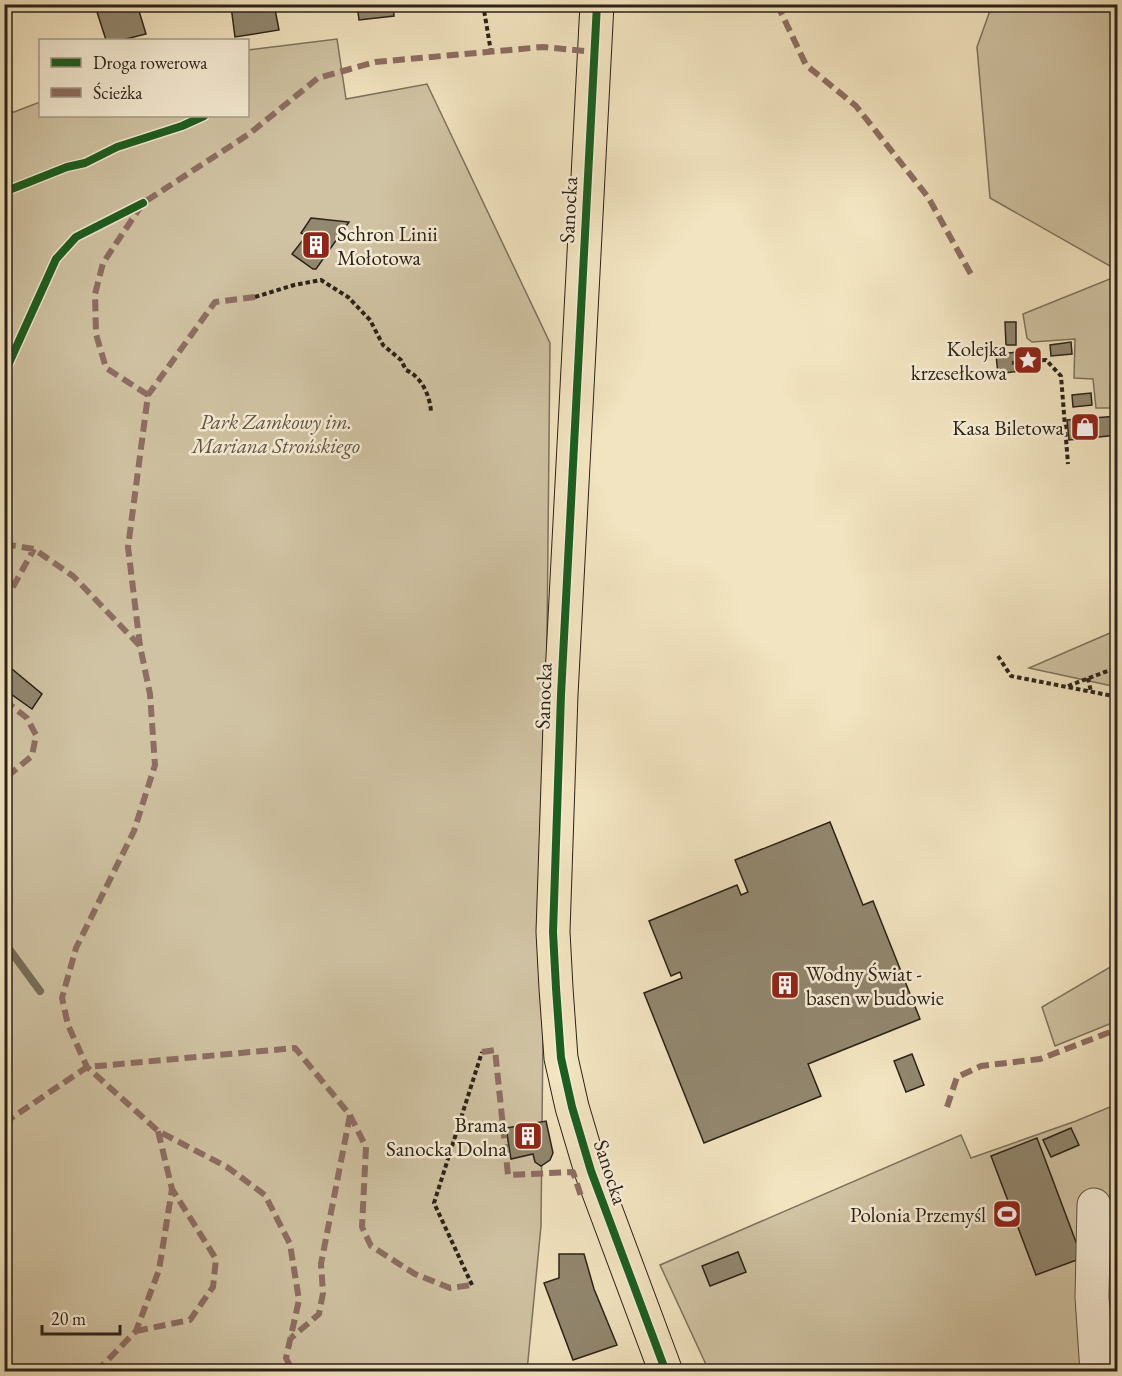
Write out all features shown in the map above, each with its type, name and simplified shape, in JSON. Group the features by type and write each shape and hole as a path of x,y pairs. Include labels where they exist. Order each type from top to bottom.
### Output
{"main road":[{"name":"Sanocka","path":"597,4 561,695 553,932 561,1058 588,1160 666,1371"}],"lane":[{"path":"1094,1205 1092,1298 1096,1371"}],"path":[{"path":"483,4 491,52"},
{"path":"255,297 294,285 321,280 339,291 370,320 383,345 402,360 406,370 412,373 426,390 431,412"},
{"path":"1012,363 1046,360 1061,376 1068,464"},
{"path":"998,656 1011,676 1118,698"},
{"path":"1066,687 1118,667"},
{"path":"1088,678 1091,692"},
{"path":"472,1285 434,1203 482,1052"}],"green space":[{"path":"992,5 1117,5 1117,270 990,198 977,47"},
{"name":"Park Zamkowy im. Mariana Strońskiego","path":"337,39 346,99 427,84 550,343 541,1226 527,1371 5,1372 5,112 14,112 39,102 39,117 249,117 249,50"},
{"path":"1117,276 1117,408 1096,408 1093,379 1074,378 1075,339 1032,342 1027,338 1023,314"},
{"path":"1117,630 1117,687 1029,668"},
{"path":"1117,963 1117,1021 1055,1046 1042,1007"},
{"name":"Polonia Przemyśl","path":"1117,1104 1117,1371 709,1371 660,1265 961,1135 971,1158"}],"building":[{"path":"122,4 151,4 152,7 139,11 146,34 126,39 106,39 97,12"},
{"path":"274,4 279,30 235,37 231,6"},
{"path":"357,4 393,4 394,16 359,20"},
{"name":"Schron Linii Mołotowa","path":"311,218 349,222 316,269 292,254 306,236 301,233"},
{"path":"1005,322 1016,322 1016,345 1006,345"},
{"path":"1071,342 1072,354 1051,356 1050,345"},
{"path":"1023,351 1026,370 998,374 996,355"},
{"path":"1091,393 1092,405 1073,407 1072,395"},
{"path":"1118,416 1118,435 1069,440 1067,420"},
{"path":"12,669 42,694 32,709 4,689 4,671"},
{"name":"Wodny Świat - basen w budowie","path":"830,822 863,905 873,901 920,1019 808,1064 821,1096 704,1143 644,993 682,978 680,972 671,976 649,921 737,885 741,895 748,892 735,860"},
{"path":"912,1054 924,1085 906,1092 894,1061"},
{"name":"Brama Sanocka Dolna","path":"546,1121 553,1153 550,1160 541,1166 535,1162 533,1154 511,1159 506,1128"},
{"path":"1071,1128 1079,1145 1051,1157 1043,1140"},
{"path":"1037,1138 1082,1258 1036,1275 991,1156"},
{"path":"738,1252 746,1272 710,1286 702,1266"},
{"path":"559,1254 584,1254 594,1289 617,1345 573,1360 544,1283 559,1278"}],"waterway":[{"path":"4,942 40,991"}],"marked path":[{"path":"777,4 806,65 856,106 928,197 972,276"},
{"path":"148,395 106,368 96,334 95,294 103,263 143,203 249,134 318,78 375,62 543,47 595,52"},
{"path":"255,297 215,302 148,395 128,547 140,646 150,694 155,765 134,831 76,948 62,998 68,1025 87,1067 158,1131 227,1167 265,1195 290,1244 299,1300 286,1358 293,1372"},
{"path":"4,544 34,549 73,576 140,646"},
{"path":"4,603 34,549"},
{"path":"4,700 27,718 36,735 32,756 4,779"},
{"path":"947,1107 957,1077 981,1066 1040,1059 1118,1029"},
{"path":"4,1123 87,1067 295,1048 350,1115 321,1264 323,1293 319,1314 291,1338"},
{"path":"482,1052 495,1050 508,1175 573,1172 581,1196"},
{"path":"350,1115 366,1147 362,1227 371,1246 415,1274 450,1288 472,1285"},
{"path":"96,1372 136,1331 159,1270 172,1189 158,1131"},
{"path":"136,1331 190,1320 213,1287 216,1259 172,1189"}],"cycle path":[{"path":"597,4 561,695 553,932 561,1058 572,1107 591,1171 666,1372"},
{"path":"4,192 67,167 85,163 117,147 182,126 202,117"},
{"path":"4,374 56,259 76,237 143,203"}],"place":[{"name":"Schron Linii Mołotowa","path":"316,245"},
{"name":"Kolejka krzesełkowa","path":"1028,360"},
{"name":"Kasa Biletowa","path":"1085,427"},
{"name":"Wodny Świat - basen w budowie","path":"785,985"},
{"name":"Brama Sanocka Dolna","path":"528,1136"},
{"name":"Polonia Przemyśl","path":"1007,1214"}]}
